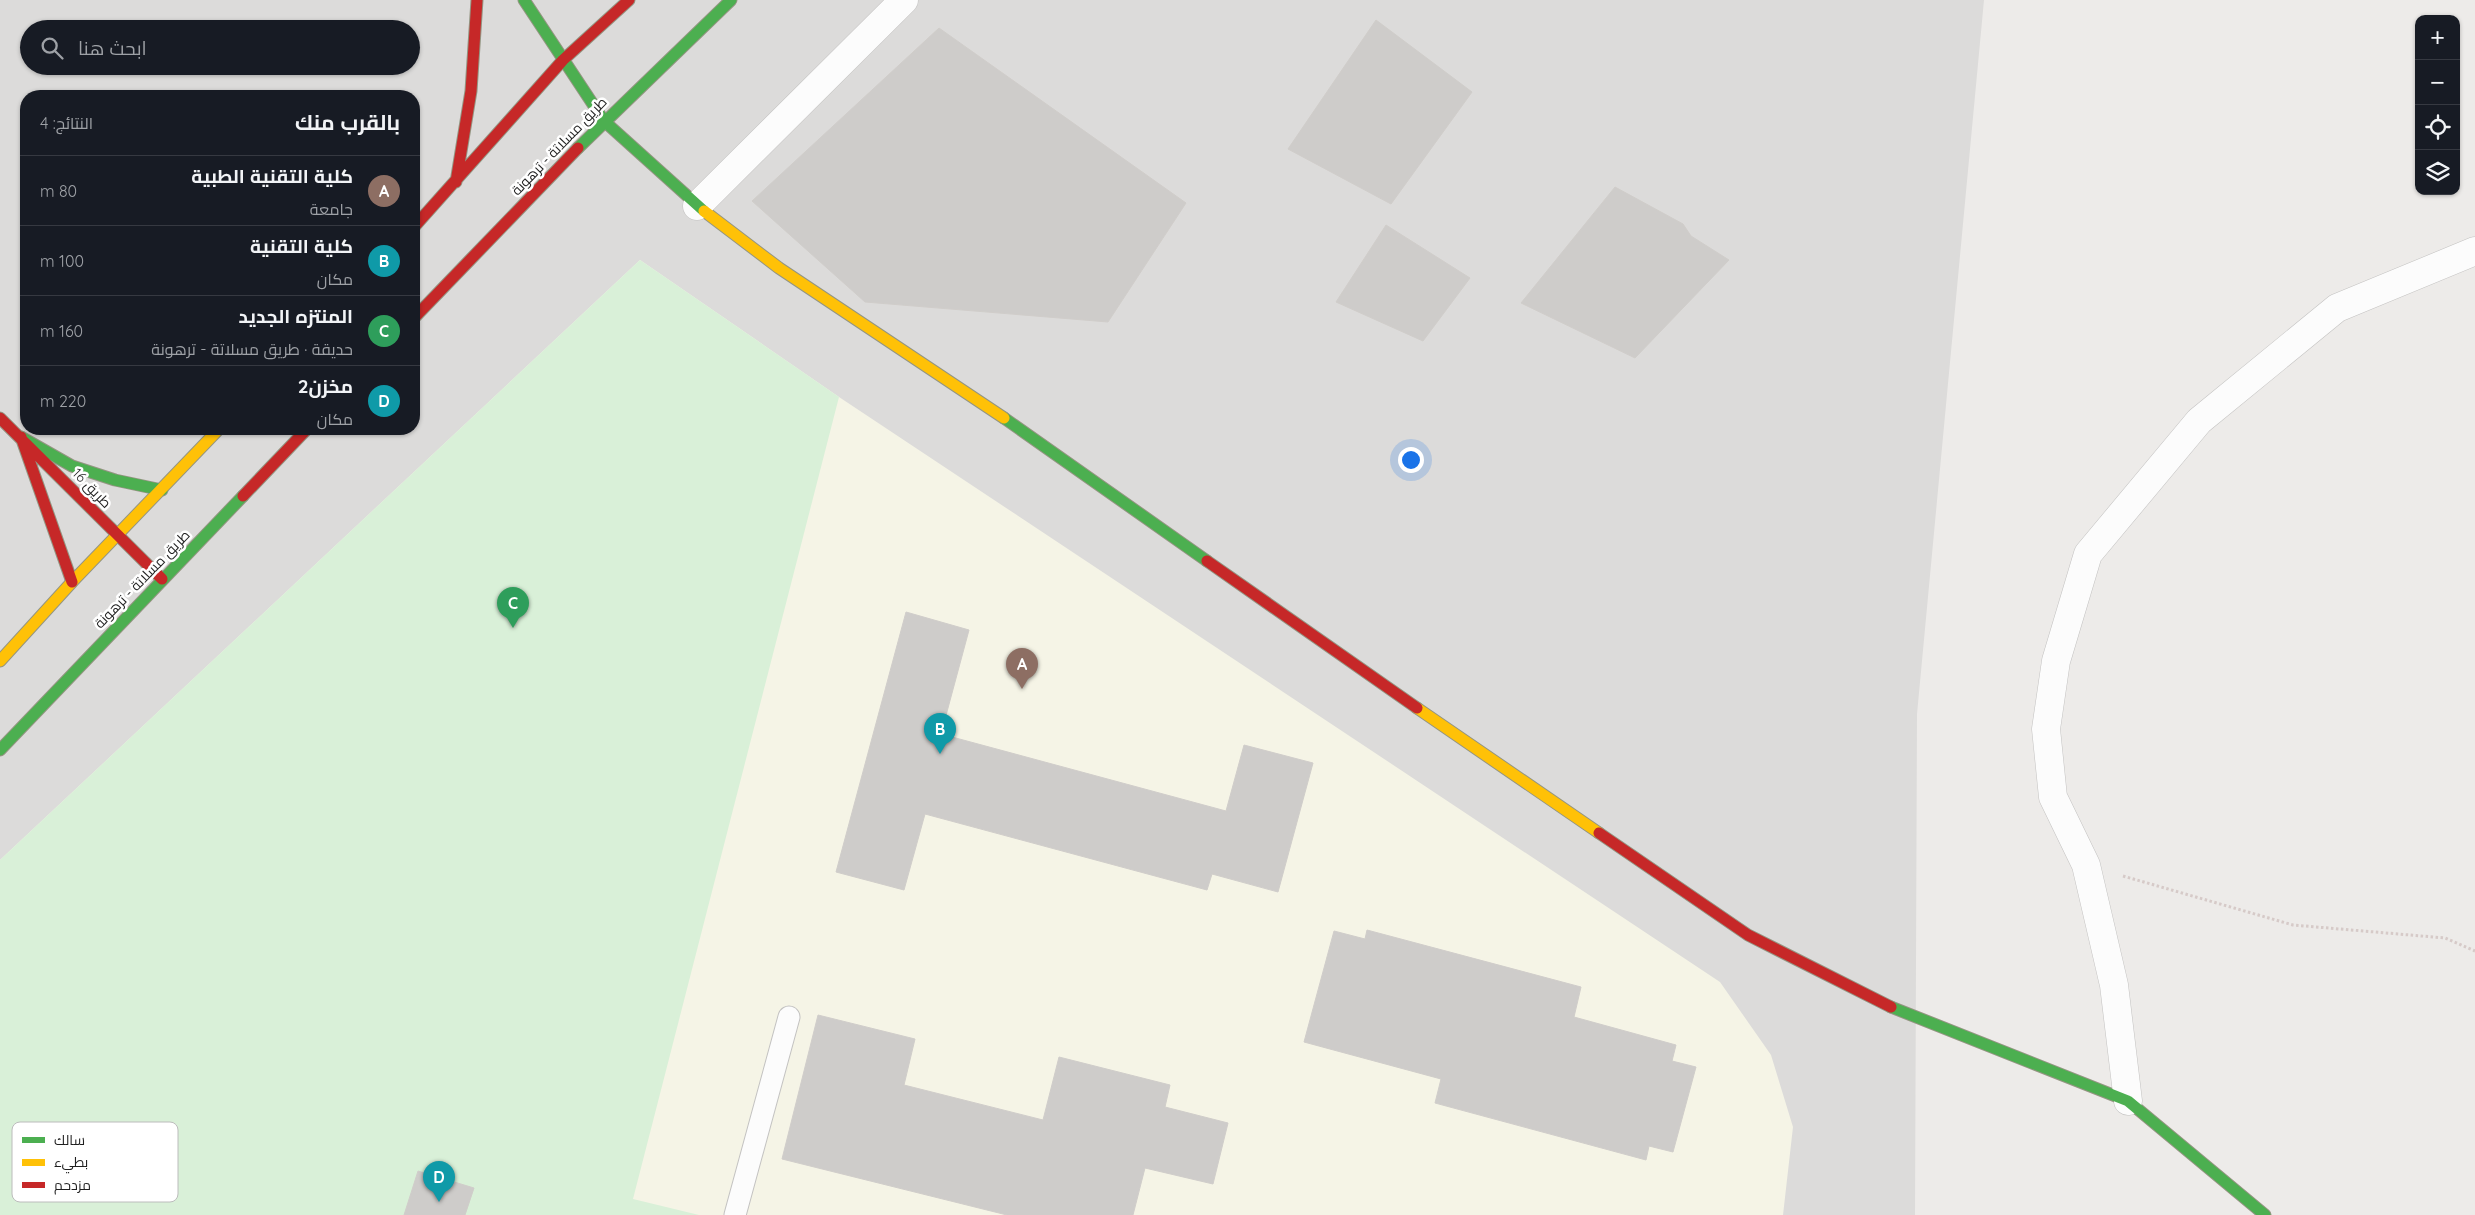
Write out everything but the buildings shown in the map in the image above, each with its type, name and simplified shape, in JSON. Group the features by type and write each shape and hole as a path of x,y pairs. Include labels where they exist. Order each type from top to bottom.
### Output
{"main road":[{"path":"456,182 470,116 477,49 477,0"},
{"path":"524,0 604,120 697,206 779,268 968,392 1342,657 1748,935 1890,1007 2128,1101 2265,1215"},
{"path":"420,220 456,182 563,60 629,0"},
{"name":"طريق مسلاتة - ترهونة","path":"420,312 604,120 731,0"},
{"name":"طريق 16","path":"0,418 22,437 117,535 162,578"},
{"path":"0,661 72,582 214,435"},
{"name":"طريق مسلاتة - ترهونة","path":"0,750 162,578 301,435"},
{"path":"22,437 72,466 115,480 162,490"},
{"path":"22,437 72,582"}],"street":[{"path":"697,206 904,0"},
{"path":"2128,1101 2114,986 2086,865 2053,797 2046,729 2056,661 2088,554 2199,421 2337,308 2475,251"}],"lane":[{"path":"734,1215 788,1017"}],"path":[{"path":"2086,865 2293,925 2445,938 2475,951"}],"shaded area":[{"path":"0,0 1984,0 1917,714 1915,1215 0,1215"},
{"path":"640,260 839,397 1720,982 1771,1055 1793,1127 1783,1215 0,1215 0,860"}],"green space":[{"path":"640,260 839,397 633,1199 699,1215 0,1215 0,860"}],"traffic: fast":[{"path":"524,0 604,121 704,211"},
{"path":"578,148 731,0"},
{"path":"1004,418 1207,561"},
{"path":"21,437 72,466 115,480 162,490"},
{"path":"0,750 243,496"},
{"path":"1891,1007 2128,1101 2265,1215"}],"traffic: slow":[{"path":"704,211 779,268 1004,418"},
{"path":"0,661 72,582 213,435"},
{"path":"1417,708 1599,833"}],"traffic: jam":[{"path":"456,182 471,91 477,0"},
{"path":"420,220 563,60 629,0"},
{"path":"420,312 578,148"},
{"path":"0,418 162,579"},
{"path":"243,496 301,435"},
{"path":"21,437 72,582"},
{"path":"1207,561 1417,708"},
{"path":"1599,833 1748,935 1891,1007"}],"place":[{"name":"المنتزه الجديد","path":"513,628"},
{"name":"كلية التقنية الطبية","path":"1022,689"},
{"name":"كلية التقنية","path":"940,754"},
{"name":"مخزن2","path":"439,1202"}]}
